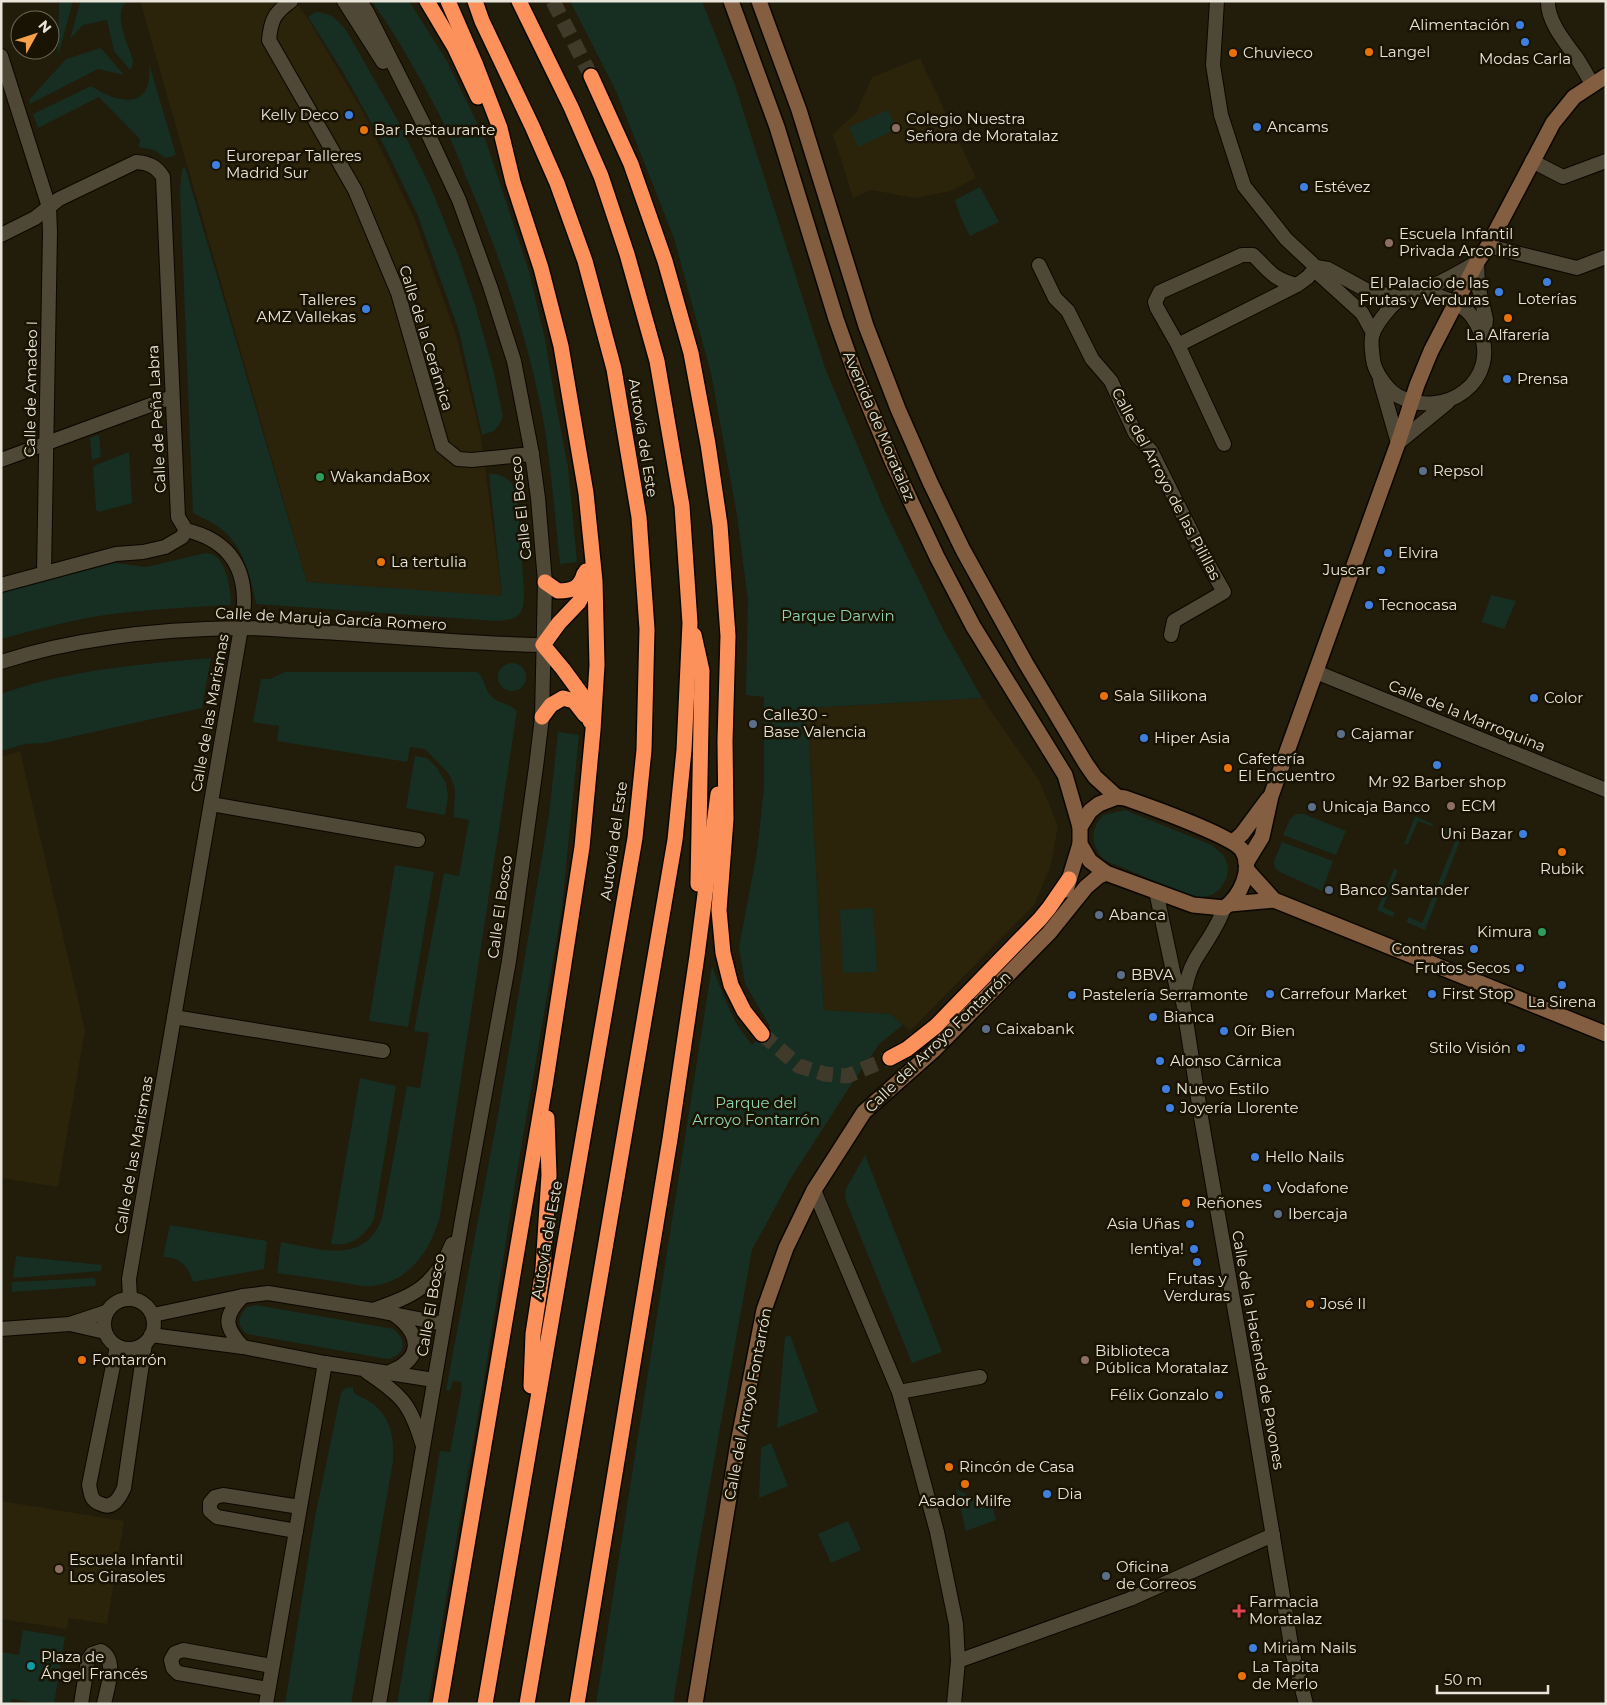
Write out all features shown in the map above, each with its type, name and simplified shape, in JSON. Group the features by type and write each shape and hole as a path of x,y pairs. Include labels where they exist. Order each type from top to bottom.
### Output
{"highway":[{"path":"427,1 455,48 473,84 513,182 541,268 561,346 586,493 595,581 596,665 582,847 545,1086 440,1704"},
{"path":"448,1 500,128 513,182"},
{"path":"469,1 482,21"},
{"name":"Autovía del Este","path":"474,1 557,183 585,261 614,369 639,517 647,629 644,750 635,838 485,1704"},
{"name":"Autovía del Este","path":"519,1 571,107 600,176 627,254 654,352 671,437 682,506 690,623 684,750 675,840 527,1704"},
{"path":"591,76 631,164 665,261 691,353 708,444 720,524 728,636 725,741 726,819 719,910 723,953 731,985 744,1011 762,1034"},
{"path":"586,493 582,520 586,588 579,602 559,623 543,645 582,695 592,727"},
{"path":"545,582 558,592 572,591 579,585 586,568"},
{"path":"690,623 696,639 702,671 698,884 704,905"},
{"path":"542,717 551,705 563,698 574,701 592,727"},
{"path":"577,1704 670,1139 704,905 725,741"},
{"path":"890,1058 907,1049 936,1026 1040,919 1069,879"},
{"path":"528,1448 533,1334 543,1268 549,1175 545,1086"}],"street":[{"name":"Calle de la Cerámica","path":"291,1 281,8 270,24 269,40 355,190 398,293 442,446 458,459 472,460 532,454"},
{"name":"Calle El Bosco","path":"344,1 423,124"},
{"name":"Calle El Bosco","path":"360,1 423,124 459,200 490,286 514,361 532,454 538,498 545,582 542,717 509,961 434,1380 379,1704"},
{"name":"Avenida de Moratalaz","path":"731,1 776,127 836,320 854,370 892,461 937,557 973,626 1065,775 1080,827 1080,844"},
{"name":"Avenida de Moratalaz","path":"759,1 799,110 866,326 898,409 930,482 963,550 1025,662 1086,764 1096,777 1117,797"},
{"path":"1217,1 1213,65 1221,115 1244,186 1286,238 1316,267 1319,274 1362,313 1373,333"},
{"path":"1548,1 1548,7 1559,36 1576,58 1592,84"},
{"name":"Calle de Amadeo I","path":"1,56 49,207 44,573"},
{"path":"1227,906 1241,887 1247,866 1262,837 1271,796 1431,351 1553,123 1574,97 1606,76"},
{"path":"1532,161 1562,177 1606,161"},
{"name":"Calle de Peña Labra","path":"49,207 58,200 136,162 145,162 154,166 163,177 178,517 186,530"},
{"path":"1,235 36,218 49,207"},
{"path":"1488,246 1577,268 1606,257"},
{"path":"1224,444 1178,345 1157,308 1156,297 1160,292 1242,255 1253,255 1273,276 1287,283 1297,285"},
{"path":"1398,443 1374,364 1372,349 1373,333 1382,317 1401,298 1421,292 1477,262"},
{"path":"1398,443 1448,402 1463,393 1476,380 1484,359 1486,319 1478,285 1477,262"},
{"name":"Calle del Arroyo de las Pilillas","path":"1039,265 1055,298 1068,311 1092,359 1111,381 1135,432 1151,452 1202,555 1224,592 1174,620 1171,634"},
{"path":"1178,345 1297,285 1308,277 1316,267"},
{"path":"1316,267 1328,269 1366,290 1401,298"},
{"path":"1269,300 1275,284 1273,276"},
{"path":"1421,292 1439,296 1456,303 1476,321 1484,338"},
{"path":"1379,377 1395,395 1412,402 1430,404 1448,402"},
{"path":"1,460 172,397"},
{"path":"1,585 116,554 143,552 165,547 182,537 186,530 211,538 231,556 238,569 242,585 244,601 241,628"},
{"name":"Calle de Maruja García Romero","path":"1,662 28,654 130,634 241,628 543,645"},
{"name":"Calle de las Marismas","path":"130,1298 129,1279 241,628"},
{"name":"Calle de la Marroquina","path":"1316,672 1606,790"},
{"path":"1233,842 1242,834 1271,796"},
{"path":"1080,827 1094,807 1108,799 1117,797 1125,798 1168,814 1233,842 1242,851 1247,866 1274,900"},
{"name":"Calle de las Marismas","path":"210,804 418,840"},
{"path":"1080,844 1090,861 1106,873 1193,905 1227,906 1274,900 1606,1034"},
{"name":"Calle del Arroyo Fontarrón","path":"1049,933 1059,912 1080,844"},
{"name":"Calle del Arroyo Fontarrón","path":"695,1704 738,1443 764,1310 786,1248 814,1190 864,1112 933,1051 1049,933 1086,887 1099,876 1106,873"},
{"name":"Calle de la Hacienda de Pavones","path":"1156,891 1174,976 1183,1001 1292,1651 1306,1704"},
{"name":"Calle de la Hacienda de Pavones","path":"1183,1001 1185,986 1194,962 1227,906"},
{"path":"174,1017 382,1051"},
{"path":"814,1190 899,1392 937,1532 956,1624 958,1661 954,1704"},
{"path":"373,1310 408,1296 433,1278 443,1264 462,1220"},
{"path":"152,1315 243,1296 268,1293 444,1324"},
{"path":"242,1348 232,1336 227,1322 228,1314 233,1305 243,1296"},
{"path":"118,1346 90,1484 92,1497 98,1503 105,1506 111,1505 120,1498 124,1488 148,1339 154,1325 152,1315 140,1301 130,1298 120,1300 112,1304 106,1312 103,1322 105,1332 110,1340 118,1346 127,1349 137,1348 148,1339 242,1348 434,1380"},
{"path":"1,1329 70,1324 106,1312"},
{"path":"388,1373 402,1366 409,1359 413,1352 414,1344 413,1334 406,1323 395,1314"},
{"path":"70,1324 105,1332"},
{"path":"266,1704 324,1363"},
{"path":"364,1369 392,1388 402,1398 416,1424 423,1446"},
{"path":"899,1392 980,1376"},
{"path":"296,1531 216,1517 210,1511 210,1503 215,1498 223,1495 300,1507"},
{"path":"958,1661 1130,1599 1273,1535"},
{"path":"81,1704 88,1660 92,1654 101,1650 107,1654 110,1660 104,1704"},
{"path":"268,1689 178,1673 173,1668 171,1660 175,1653 183,1650 272,1666"}],"shaded area":[{"path":"140,1 295,1 308,19 363,112 415,220 457,338 481,437 502,597 307,582"},
{"name":"Colegio Nuestra Señora de Moratalaz","path":"920,58 976,178 951,191 915,198 871,190 853,198 833,134 856,113 872,77"},
{"path":"982,698 1039,780 1058,826 1051,865 1034,905 910,1031 891,1014 824,1010 807,708"},
{"path":"20,751 85,1030 58,1187 1,1178 1,757"},
{"name":"Escuela Infantil Los Girasoles","path":"1,1501 124,1521 107,1624 69,1618 67,1629 1,1619"}],"green space":[{"path":"73,1 60,49 60,10 59,2"},
{"path":"85,1 127,1 123,6 121,21 133,60 130,70 114,51 107,20 83,25 70,39 80,3"},
{"path":"372,1 409,1 447,61 486,141 529,271 545,339 568,467 577,562 560,564 551,473 543,418 521,326 501,266 443,122 391,29"},
{"path":"570,1 702,1 735,85 825,368 884,509 942,627 982,698 807,708 824,1010 891,1014 903,1025 880,1043 851,1085 791,1178 752,1250 697,1556 673,1704 596,1704 712,966 736,1023 752,1045 770,1026 745,984 739,947 757,852 764,788 764,697 746,695 748,600 737,515 711,373 674,238 616,91"},
{"path":"316,12 333,17 346,30 398,121 431,188 458,255 476,308 494,373 503,417 494,431 482,435 459,331 418,216 386,149 343,72 308,17"},
{"path":"101,48 124,75 98,69 30,104 29,100 66,59"},
{"path":"149,64 176,155 166,158 154,150 139,147 140,139 99,97 38,128 33,114 91,86 114,97 131,100 138,98 144,93 148,84"},
{"path":"888,110 897,129 858,147 849,127"},
{"path":"185,167 307,582 502,596 489,474 494,474 504,477 511,482 517,496 524,591 522,610 516,617 497,621 256,604 244,559 232,540 224,531 193,513 180,190 182,169"},
{"path":"980,187 999,222 970,236 955,200"},
{"path":"99,435 101,457 92,460 90,438"},
{"path":"129,452 132,503 99,512 96,509 93,468 96,465"},
{"path":"206,553 214,555 222,564 229,585 231,605 157,609 99,616 1,639 1,593 115,563 146,567"},
{"path":"1491,595 1516,601 1504,629 1482,622"},
{"path":"211,658 202,708 44,743 25,744 1,751 1,694 52,679 104,669"},
{"path":"512,663 522,667 526,677 522,687 512,691 502,687 498,677 502,667"},
{"path":"285,672 477,672 492,697 517,711 440,1216 431,1241 416,1262 397,1278 372,1286 277,1273 281,1242 318,1249 344,1250 366,1242 380,1224 407,1086 420,1088 429,1033 414,1031 444,873 459,876 469,820 454,817 455,788 449,774 425,749 410,747 407,762 277,741 279,726 253,722 261,679 270,679"},
{"path":"558,732 579,735 562,908 484,1380 428,1704 397,1704 440,1451 450,1452 461,1394 462,1382 453,1381 450,1391 446,1390 499,1109 549,815"},
{"path":"415,756 427,758 437,768 446,783 448,797 445,815 406,808"},
{"path":"1125,810 1212,845 1224,856 1228,866 1227,877 1220,889 1212,895 1193,897 1104,860 1094,843 1095,827 1103,815"},
{"path":"1296,814 1304,814 1346,831 1336,855 1283,835 1290,819"},
{"path":"1415,816 1433,824 1432,826 1418,821 1408,844 1404,845"},
{"path":"1444,828 1462,836 1425,930 1406,922 1409,917 1422,923 1456,839 1443,833"},
{"path":"1282,842 1333,861 1322,891 1275,868 1274,862"},
{"path":"395,865 434,872 408,1027 369,1021"},
{"path":"1394,869 1398,870 1383,907 1395,913 1393,917 1377,910"},
{"path":"873,908 877,972 843,973 840,910"},
{"path":"360,1078 396,1086 374,1219 357,1239 345,1244 331,1244"},
{"path":"865,1155 942,1352 912,1363 846,1201 845,1191"},
{"path":"170,1225 267,1241 264,1269 193,1282 189,1271 179,1261 163,1257"},
{"path":"16,1256 102,1265 101,1271 13,1278"},
{"path":"95,1278 96,1285 94,1286 12,1292 12,1282"},
{"path":"256,1305 394,1329 403,1343 401,1351 387,1359 247,1334 241,1327 240,1318 247,1307"},
{"path":"790,1335 818,1412 777,1428 785,1337"},
{"path":"353,1387 353,1392 373,1404 388,1423 392,1437 393,1461 351,1704 285,1704 315,1517 341,1393 346,1388"},
{"path":"771,1443 788,1486 759,1498 761,1448"},
{"path":"956,1489 993,1508 996,1520 966,1531"},
{"path":"848,1521 861,1550 831,1563 818,1534"},
{"name":"Plaza de Ángel Francés","path":"23,1630 65,1637 54,1704 12,1699 10,1704 1,1704 1,1652 19,1655"}],"tunnel":[{"path":"553,1 591,76"},
{"path":"762,1034 799,1066 825,1074 847,1076 890,1058"}],"place":[{"name":"Alimentación","path":"1520,25"},
{"name":"Modas Carla","path":"1525,42"},
{"name":"Langel","path":"1369,52"},
{"name":"Chuvieco","path":"1233,53"},
{"name":"Kelly Deco","path":"349,115"},
{"name":"Ancams","path":"1257,127"},
{"name":"Colegio Nuestra Señora de Moratalaz","path":"896,128"},
{"name":"Bar Restaurante","path":"364,130"},
{"name":"Eurorepar Talleres Madrid Sur","path":"216,165"},
{"name":"Estévez","path":"1304,187"},
{"name":"Escuela Infantil Privada Arco Iris","path":"1389,243"},
{"name":"Loterías","path":"1547,282"},
{"name":"El Palacio de las Frutas y Verduras","path":"1499,292"},
{"name":"Talleres AMZ Vallekas","path":"366,309"},
{"name":"La Alfarería","path":"1508,318"},
{"name":"Prensa","path":"1507,379"},
{"name":"Repsol","path":"1423,471"},
{"name":"WakandaBox","path":"320,477"},
{"name":"Elvira","path":"1388,553"},
{"name":"La tertulia","path":"381,562"},
{"name":"Juscar","path":"1381,570"},
{"name":"Tecnocasa","path":"1369,605"},
{"name":"Sala Silikona","path":"1104,696"},
{"name":"Color","path":"1534,698"},
{"name":"Calle30 - Base Valencia","path":"753,724"},
{"name":"Cajamar","path":"1341,734"},
{"name":"Hiper Asia","path":"1144,738"},
{"name":"Mr 92 Barber shop","path":"1437,765"},
{"name":"Cafetería El Encuentro","path":"1228,768"},
{"name":"ECM","path":"1451,806"},
{"name":"Unicaja Banco","path":"1312,807"},
{"name":"Uni Bazar","path":"1523,834"},
{"name":"Rubik","path":"1562,852"},
{"name":"Banco Santander","path":"1329,890"},
{"name":"Abanca","path":"1099,915"},
{"name":"Kimura","path":"1542,932"},
{"name":"Contreras","path":"1474,949"},
{"name":"Frutos Secos","path":"1520,968"},
{"name":"BBVA","path":"1121,975"},
{"name":"La Sirena","path":"1562,985"},
{"name":"Carrefour Market","path":"1270,994"},
{"name":"First Stop","path":"1432,994"},
{"name":"Pastelería Serramonte","path":"1072,995"},
{"name":"Bianca","path":"1153,1017"},
{"name":"Caixabank","path":"986,1029"},
{"name":"Oír Bien","path":"1224,1031"},
{"name":"Stilo Visión","path":"1521,1048"},
{"name":"Alonso Cárnica","path":"1160,1061"},
{"name":"Nuevo Estilo","path":"1166,1089"},
{"name":"Joyería Llorente","path":"1170,1108"},
{"name":"Hello Nails","path":"1255,1157"},
{"name":"Vodafone","path":"1267,1188"},
{"name":"Reñones","path":"1186,1203"},
{"name":"Ibercaja","path":"1278,1214"},
{"name":"Asia Uñas","path":"1190,1224"},
{"name":"lentiya!","path":"1194,1249"},
{"name":"Frutas y Verduras","path":"1197,1262"},
{"name":"José II","path":"1310,1304"},
{"name":"Fontarrón","path":"82,1360"},
{"name":"Biblioteca Pública Moratalaz","path":"1085,1360"},
{"name":"Félix Gonzalo","path":"1219,1395"},
{"name":"Rincón de Casa","path":"949,1467"},
{"name":"Asador Milfe","path":"965,1484"},
{"name":"Dia","path":"1047,1494"},
{"name":"Escuela Infantil Los Girasoles","path":"59,1569"},
{"name":"Oficina de Correos","path":"1106,1576"},
{"name":"Farmacia Moratalaz","path":"1239,1611"},
{"name":"Miriam Nails","path":"1253,1648"},
{"name":"Plaza de Ángel Francés","path":"31,1666"},
{"name":"La Tapita de Merlo","path":"1242,1676"}],"park label":[{"name":"Parque Darwin","path":"838,616"},
{"name":"Parque del Arroyo Fontarrón","path":"756,1112"}]}
